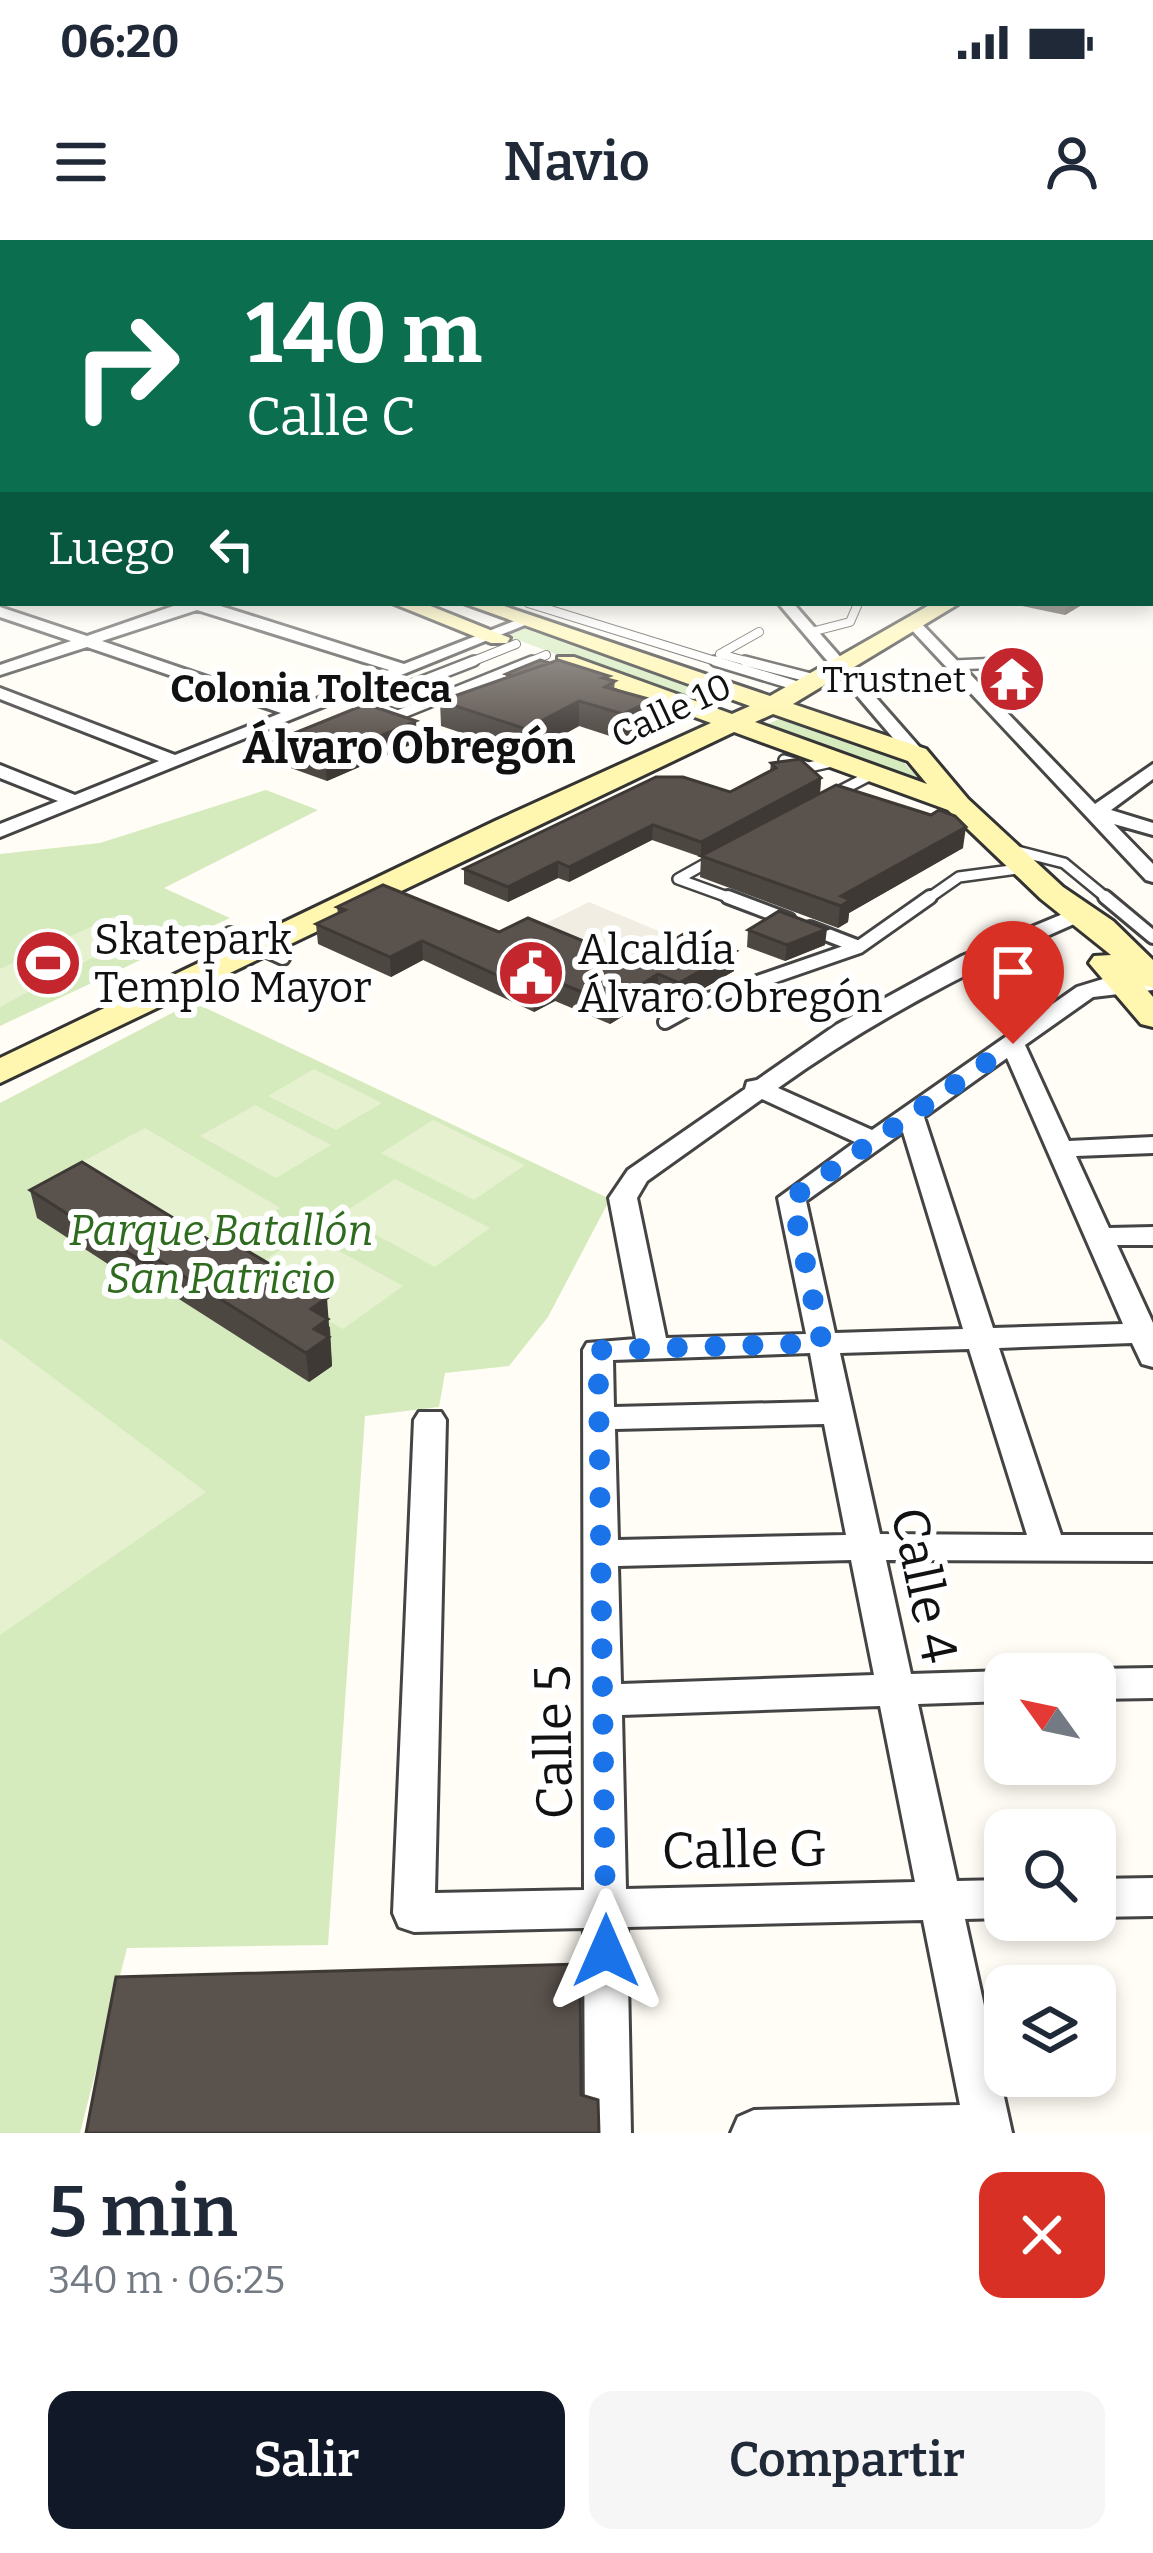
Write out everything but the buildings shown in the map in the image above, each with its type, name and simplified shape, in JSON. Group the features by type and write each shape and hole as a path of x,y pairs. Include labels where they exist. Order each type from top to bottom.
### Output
{"street":[{"path":"0,670 190,606"},
{"path":"202,606 403,669"},
{"path":"411,606 490,634"},
{"path":"482,606 524,623 787,683 917,755 958,805 1066,907 1146,968 1153,1017"},
{"path":"785,606 787,683 841,760 958,805"},
{"name":"Calle 10","path":"0,1072 942,606"},
{"path":"0,612 296,712"},
{"path":"905,622 954,665 1153,876"},
{"path":"0,831 524,623"},
{"path":"524,623 546,655 787,683 917,755"},
{"path":"0,693 174,761"},
{"path":"1096,812 1153,770"},
{"path":"0,771 74,801"},
{"path":"1096,812 1153,829"},
{"path":"1013,1044 1149,1342 981,1338 653,1348 623,1198 637,1176 844,1030 1066,907"},
{"name":"Calle 10","path":"0,1046 257,946"},
{"path":"756,1088 873,1141 1085,992 1146,968"},
{"path":"910,1114 1048,1548"},
{"name":"Calle 4","path":"873,1141 792,1198 988,2131"},
{"path":"1060,1150 1153,1145"},
{"path":"1099,1237 1153,1236"},
{"name":"Calle 5","path":"608,2133 598,1350 653,1348"},
{"path":"599,1418 837,1413"},
{"name":"Calle G","path":"430,1420 414,1913 984,1899"},
{"path":"601,1553 865,1546 1153,1548"},
{"path":"1116,1684 1153,1683"},
{"path":"603,1700 984,1687"},
{"path":"1116,1898 1153,1898"},
{"path":"754,2133 988,2131"}],"lane":[{"path":"787,683 850,622 857,606"},
{"path":"546,655 398,715 366,703 524,623 787,683"},
{"path":"704,661 759,632"},
{"path":"720,654 787,683"},
{"path":"954,665 1024,662"},
{"path":"784,760 809,766 841,760"},
{"path":"818,802 875,772"},
{"path":"718,857 678,879 859,946"},
{"path":"665,1022 703,1001 830,961 959,877 1018,859 1064,862 1146,968"}],"green space":[{"path":"536,629 729,696 702,709 507,636"},
{"path":"787,715 899,758 922,781 760,728"},
{"path":"266,790 318,810 164,888 230,918 0,1026 0,854 100,843"},
{"name":"Skatepark Templo Mayor","path":"114,916 146,929 0,1007 0,969"},
{"name":"Parque Batallón San Patricio","path":"193,1002 610,1199 548,1317 509,1366 445,1373 439,1407 365,1416 328,1945 127,1948 80,2133 0,2133 0,1103"},
{"path":"314,1069 382,1103 336,1130 268,1096"},
{"path":"255,1105 331,1145 276,1178 200,1136"},
{"path":"433,1120 525,1165 474,1200 381,1153"},
{"path":"145,1128 280,1208 212,1249 78,1164"},
{"path":"395,1179 490,1228 435,1267 340,1215"},
{"path":"306,1233 403,1286 343,1329 246,1272"},
{"path":"0,1338 206,1492 0,1635"}],"shaded area":[{"path":"589,902 678,939 615,973 526,933"}],"place":[{"name":"Trustnet","path":"1012,679"},
{"name":"Skatepark Templo Mayor","path":"48,963"},
{"name":"Alcaldía Álvaro Obregón","path":"531,973"}],"district":[{"name":"Colonia Tolteca","path":"311,688"},
{"name":"Álvaro Obregón","path":"409,747"}],"route":[{"path":"606,1951 598,1350 822,1343 792,1198 1013,1044"}]}
